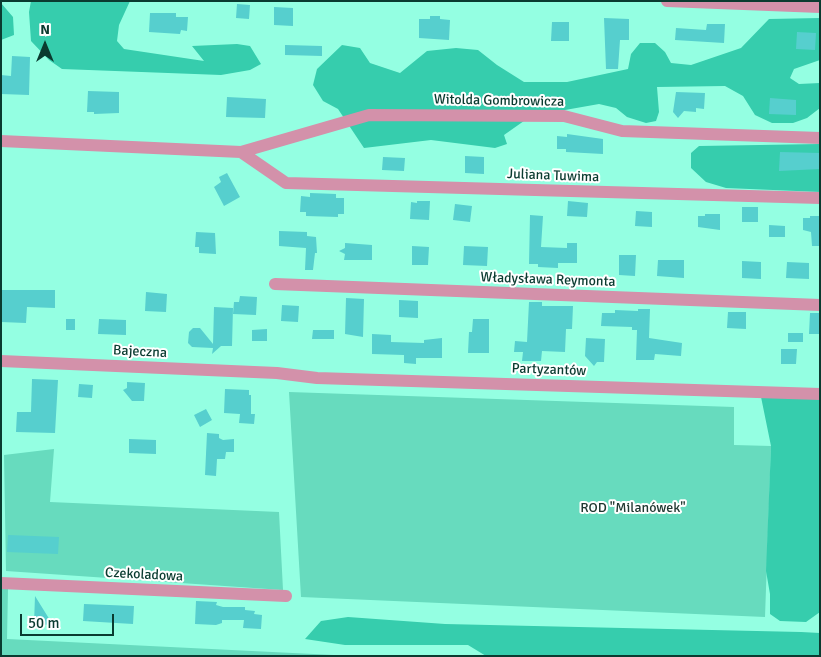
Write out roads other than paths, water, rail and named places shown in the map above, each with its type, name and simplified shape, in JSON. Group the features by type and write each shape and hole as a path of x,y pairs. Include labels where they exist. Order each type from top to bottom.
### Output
{"street":[{"path":"667,1 820,7"},
{"name":"Witolda Gombrowicza","path":"241,152 368,115 564,116 622,131 820,138"},
{"path":"1,141 241,152"},
{"name":"Juliana Tuwima","path":"241,152 286,183 820,198"},
{"name":"Władysława Reymonta","path":"275,284 820,305"},
{"name":"Bajeczna","path":"1,361 278,373"},
{"name":"Partyzantów","path":"278,373 317,378 820,394"},
{"name":"Czekoladowa","path":"1,583 286,596"}],"park label":[{"name":"ROD \"Milanówek\"","path":"633,508"}]}
